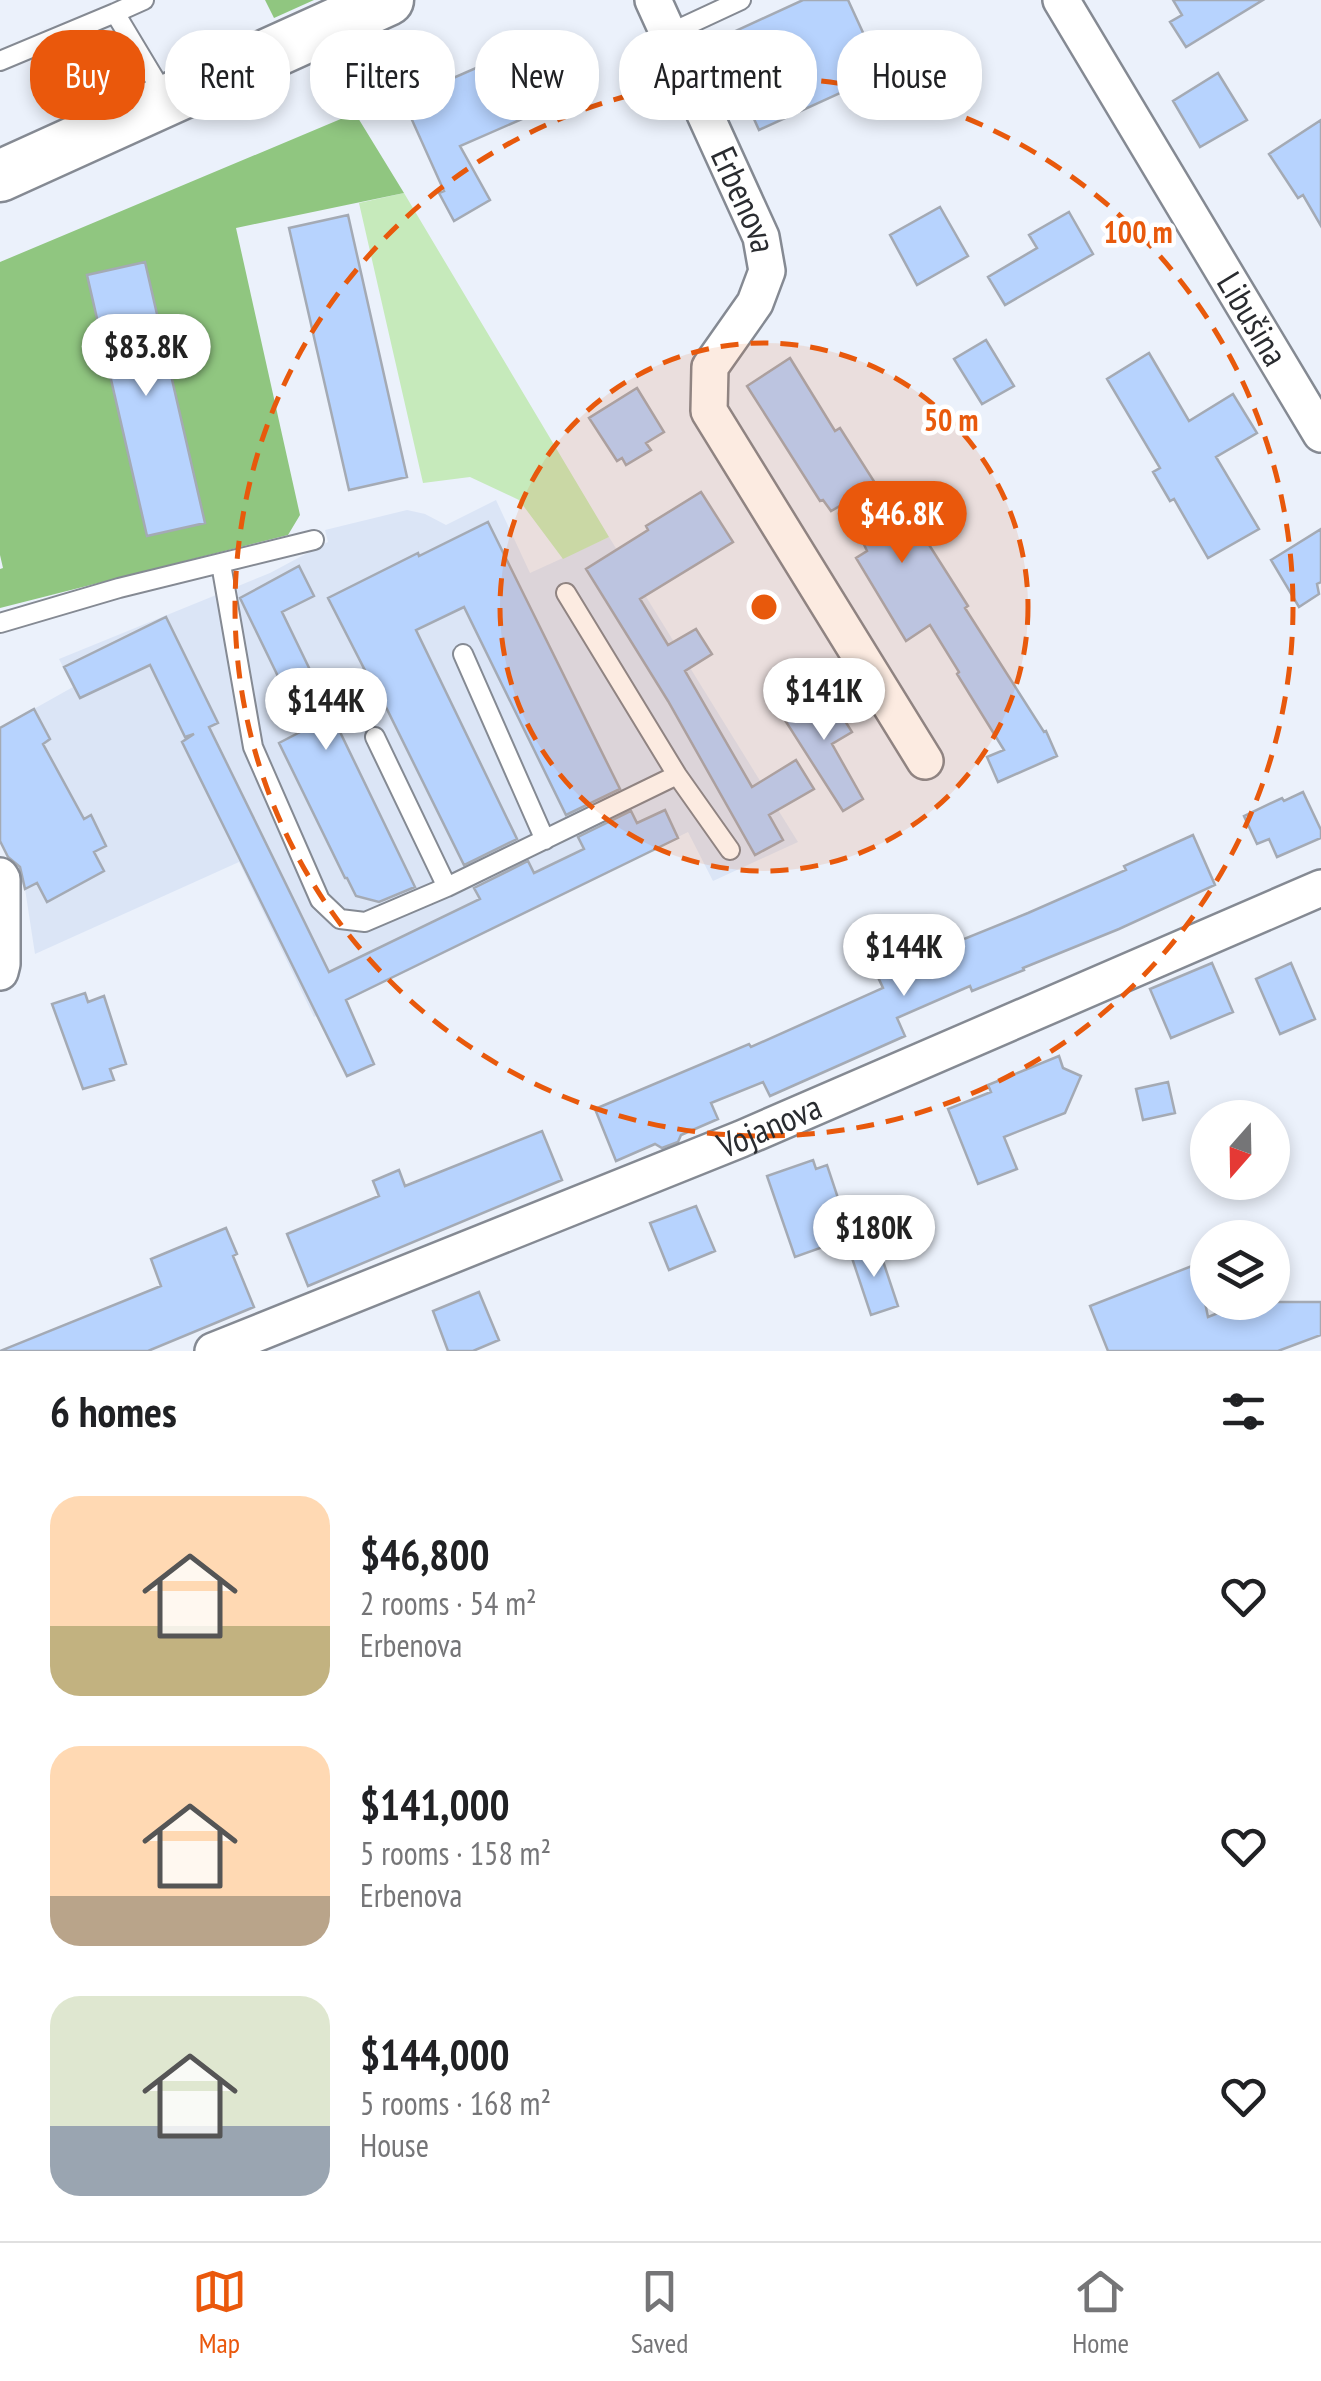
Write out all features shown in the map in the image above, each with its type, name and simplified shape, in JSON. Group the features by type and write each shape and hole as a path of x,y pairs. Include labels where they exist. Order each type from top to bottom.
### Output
{"main road":[{"path":"290,43 388,0"},
{"path":"0,176 165,98"}],"street":[{"name":"Erbenova","path":"653,0 666,30"},
{"name":"Libušina","path":"1061,0 1321,434"},
{"name":"Erbenova","path":"708,120 761,236 766,271 755,303 710,366 709,411 924,761"},
{"path":"0,876 0,972"},
{"name":"Vojanova","path":"213,1351 741,1139 1321,888"}],"lane":[{"path":"0,61 144,0"},
{"path":"677,30 741,0"},
{"path":"115,13 165,96"},
{"path":"0,624 119,588 314,540"},
{"path":"221,564 253,747 320,900 340,919 365,922 447,887 677,774"},
{"path":"566,593 677,774 730,850"},
{"path":"462,654 546,840"},
{"path":"375,737 447,887"}],"shaded area":[{"path":"496,500 530,573 609,537 798,842 713,881 688,832 314,1017 239,862 35,954 25,889 0,841 0,728 73,687 59,659 270,573 328,542 325,530 407,510 446,525"}],"green space":[{"path":"265,0 314,0 274,18"},
{"path":"338,120 359,120 404,193 236,228 300,515 288,535 0,608 0,262"},
{"path":"404,193 609,537 563,559 519,500 470,477 423,483 359,203"}],"building":[{"path":"803,0 848,0 862,30 837,30 837,94 817,104 817,30 738,30"},
{"path":"1173,0 1263,0 1186,47 1170,22 1182,15"},
{"path":"475,68 475,120 520,120 460,146 490,200 454,221 439,193 444,191 412,120 455,120 455,77"},
{"path":"1218,73 1247,120 1200,147 1173,101"},
{"path":"754,120 781,120 759,130"},
{"path":"1321,120 1321,226 1303,195 1298,198 1269,154"},
{"path":"940,207 968,256 917,285 890,235"},
{"path":"1069,212 1093,254 1005,305 988,277 1037,248 1029,235"},
{"path":"348,215 407,477 349,490 289,228"},
{"path":"145,262 205,523 147,536 87,275"},
{"path":"986,340 1014,386 982,404 954,359"},
{"path":"1149,353 1189,421 1233,394 1257,433 1216,457 1259,529 1208,558 1174,499 1170,501 1153,472 1160,468 1107,379"},
{"path":"790,358 835,431 840,428 896,516 900,513 906,522 912,518 968,606 965,608 1046,731 1057,756 998,782 987,757 1004,750 930,625 906,641 856,558 867,551 845,503 831,511 820,501 747,386"},
{"path":"637,388 664,432 646,443 651,450 626,465 622,458 617,461 589,418"},
{"path":"701,492 733,542 640,599 668,645 696,629 712,654 685,671 752,787 796,760 814,789 769,815 783,840 755,855 668,701 586,569"},
{"path":"488,522 620,789 566,815 464,607 416,630 517,839 464,865 328,598"},
{"path":"1321,529 1319,594 1299,607 1271,560"},
{"path":"299,566 314,596 282,612 415,887 379,902 356,896 279,743 304,730 240,598"},
{"path":"166,617 218,723 209,727 329,972 480,899 474,888 528,861 534,873 584,849 578,837 631,811 637,823 665,810 678,838 346,1000 374,1064 347,1076 182,742 194,734 185,737 150,665 80,698 64,667"},
{"path":"824,687 852,732 832,744 863,799 843,811 781,714"},
{"path":"34,709 50,739 43,744 84,819 91,815 106,846 94,852 104,871 47,902 37,883 25,889 20,867 8,857 0,841 0,728"},
{"path":"1303,792 1321,838 1277,857 1269,839 1257,844 1244,816"},
{"path":"1193,835 1215,885 1024,970 972,991 970,986 897,1018 905,1036 770,1096 763,1082 711,1103 718,1119 681,1135 678,1142 662,1148 655,1144 616,1161 595,1109 749,1044 751,1047 883,988 877,975 1126,870 1124,866"},
{"path":"1212,963 1233,1012 1171,1038 1150,989"},
{"path":"1291,963 1315,1019 1280,1034 1256,979"},
{"path":"85,993 88,1002 104,996 126,1064 110,1069 114,1080 83,1089 52,1004"},
{"path":"1059,1056 1063,1068 1081,1076 1065,1113 1004,1137 1017,1169 978,1184 948,1109 991,1092 988,1085"},
{"path":"1168,1082 1175,1113 1143,1120 1136,1089"},
{"path":"542,1131 562,1180 308,1286 287,1234 379,1196 373,1181 399,1170 405,1186"},
{"path":"813,1160 816,1169 827,1165 851,1237 795,1257 767,1176"},
{"path":"696,1206 715,1251 669,1270 650,1223"},
{"path":"226,1228 254,1307 148,1351 0,1351 161,1286 151,1259"},
{"path":"878,1246 898,1306 871,1315 851,1255"},
{"path":"1190,1267 1190,1320 1290,1320 1290,1302 1321,1302 1321,1335 1278,1351 1108,1351 1090,1306"},
{"path":"479,1292 499,1340 473,1351 448,1351 433,1311"}]}
